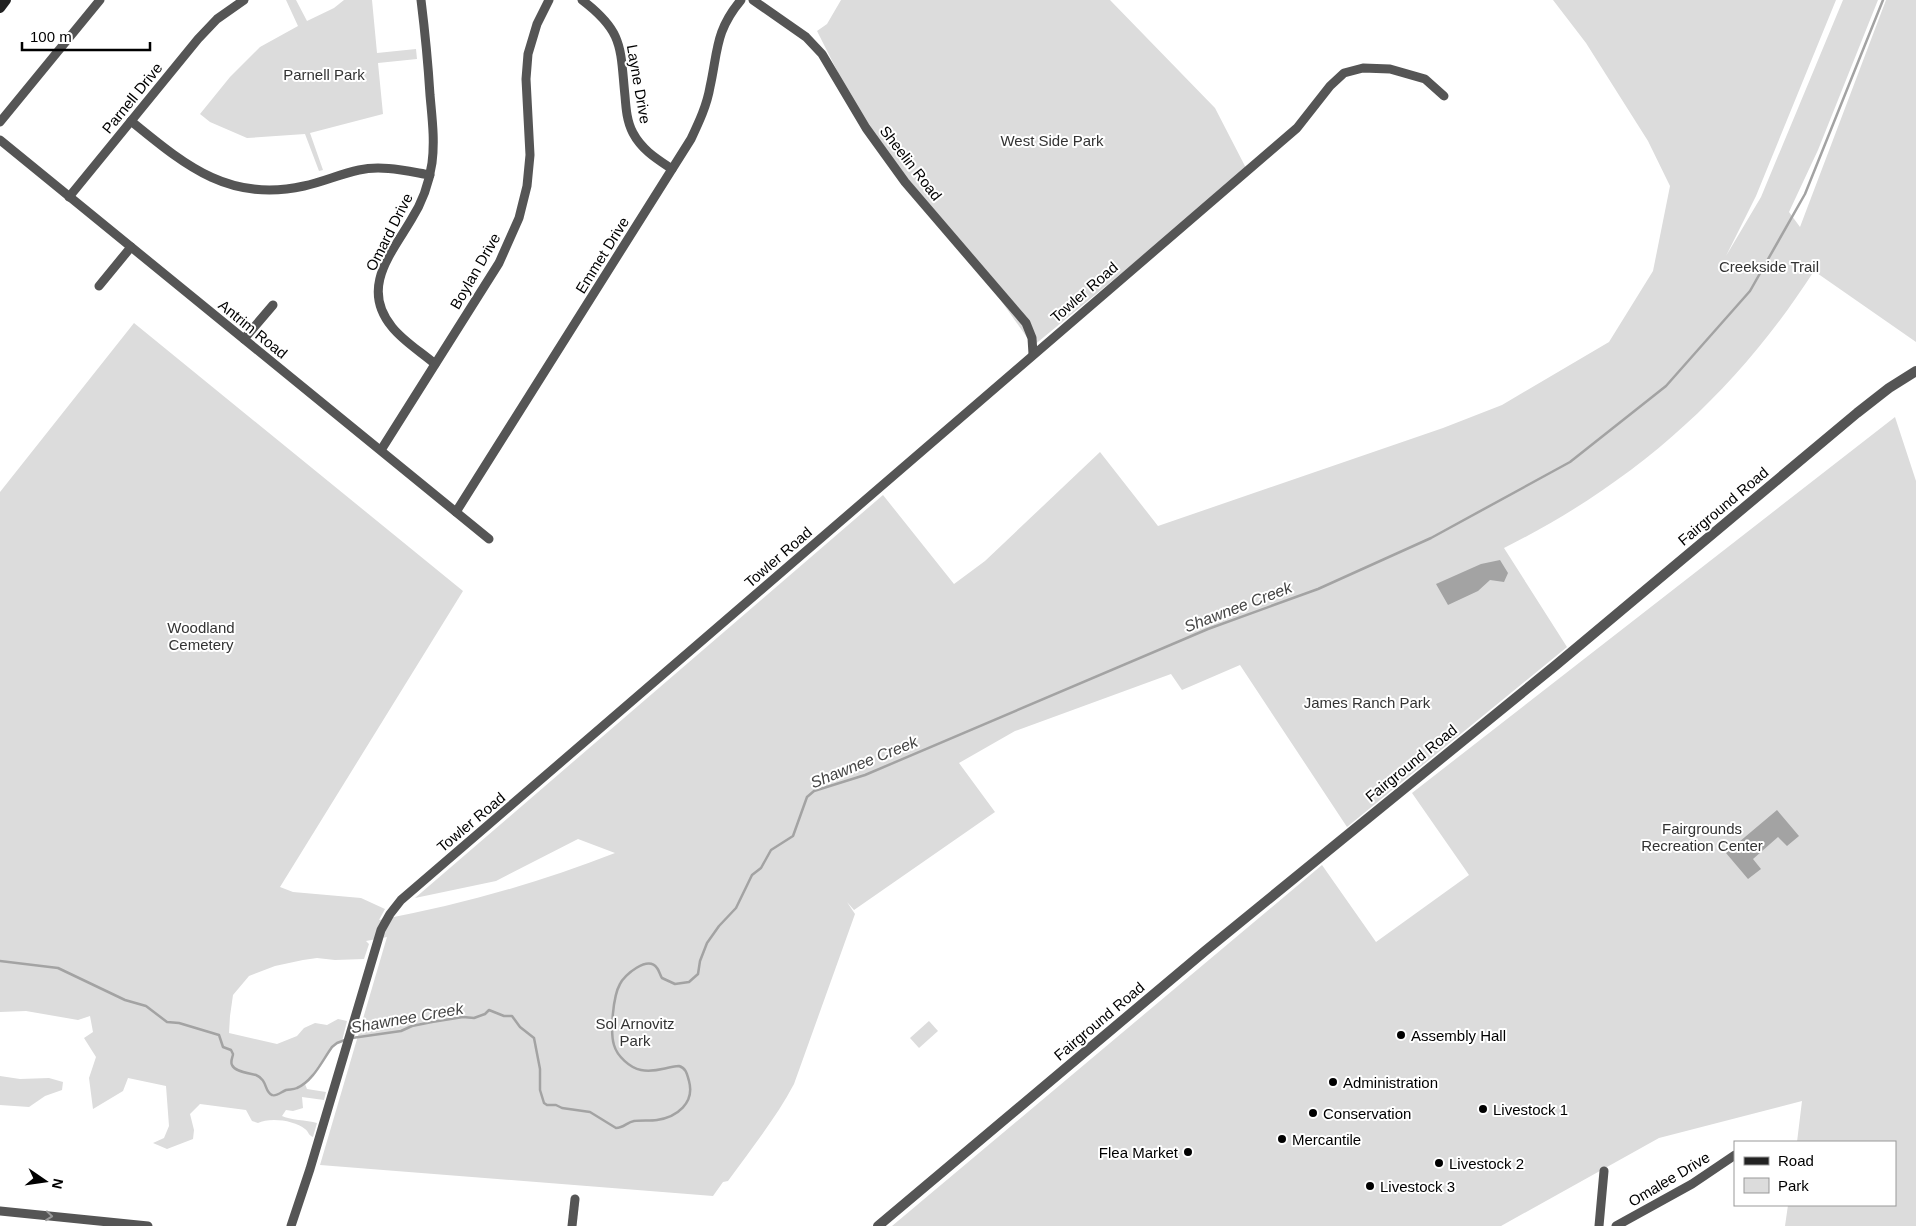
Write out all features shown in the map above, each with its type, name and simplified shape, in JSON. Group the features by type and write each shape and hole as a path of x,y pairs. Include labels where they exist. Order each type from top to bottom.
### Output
{"main road":[{"path":"0,8 6,0"}],"street":[{"path":"0,122 100,0"},
{"name":"Parnell Drive","path":"69,197 207,29 244,0"},
{"name":"Omard Drive","path":"421,0 434,135 430,175 420,203 383,266 378,292 382,310 390,326 435,364"},
{"name":"Boylan Drive","path":"381,450 499,262 519,218 527,186 530,155 526,79 528,54 537,24 549,0"},
{"name":"Layne Drive","path":"582,0 606,20 615,34 621,54 628,120 634,134 645,149 672,169"},
{"name":"Emmet Drive","path":"456,512 691,139 702,114 710,88 720,34 729,14 741,0"},
{"name":"Sheelin Road","path":"752,0 806,37 822,54 866,128 905,182 1026,322 1032,338 1033,354"},
{"name":"Towler Road","path":"291,1226 310,1169 381,930 401,900 485,830 1033,354 1297,128 1330,86 1344,73 1363,68 1390,69 1425,79 1444,96"},
{"path":"131,121 190,167 217,180 244,188 267,190 294,188 372,168 430,175"},
{"name":"Antrim Road","path":"0,140 489,538"},
{"path":"99,286 131,248"},
{"path":"244,339 273,305"},
{"name":"Fairground Road","path":"878,1226 1205,951 1556,665 1857,413 1889,388 1916,371"},
{"name":"Omalee Drive","path":"1616,1226 1692,1184 1734,1156"},
{"path":"1599,1226 1604,1171"},
{"path":"572,1226 575,1199"},
{"path":"0,1212 119,1225 148,1226"}],"green space":[{"name":"Parnell Park","path":"286,0 296,0 307,21 334,8 344,0 372,0 377,53 416,49 417,59 378,63 383,114 310,133 323,170 319,171 305,134 247,138 210,122 200,114 230,77 260,47 298,26"},
{"name":"West Side Park","path":"841,0 1110,0 1215,108 1247,170 1033,346 971,258 866,128 817,31 827,24"},
{"path":"1553,0 1836,0 1756,196 1726,256 1761,197 1843,0 1878,0 1818,150 1789,212 1800,227 1886,0 1916,0 1916,342 1814,271 1783,316 1751,357 1715,396 1678,431 1596,495 1504,548 1567,647 1347,827 1240,665 1182,690 1171,674 1015,731 959,763 995,812 854,910 847,902 855,914 794,1084 779,1109 728,1181 723,1182 713,1196 320,1165 387,937 366,941 369,944 364,959 335,960 317,958 275,966 249,976 233,995 229,1033 277,1044 297,1036 304,1028 315,1023 327,1025 338,1019 347,1021 342,1041 332,1047 305,1084 307,1089 326,1092 324,1100 302,1097 303,1108 293,1111 286,1110 282,1116 317,1123 313,1137 295,1123 269,1120 258,1123 252,1121 246,1110 200,1104 190,1114 194,1130 193,1139 167,1149 153,1143 164,1138 169,1126 166,1086 128,1078 123,1091 93,1109 89,1078 96,1057 84,1038 93,1032 90,1016 78,1020 26,1011 0,1012 0,492 134,323 463,591 280,887 293,892 361,898 385,909 379,920 439,907 528,883 615,853 578,839 496,881 415,898 883,495 954,584 985,561 1100,452 1158,526 1443,428 1502,405 1609,342 1653,271 1670,186 1648,141 1586,43"},
{"name":"Fairgrounds Recreation Center","path":"1895,417 1916,481 1916,1226 1785,1226 1788,1206 1896,1206 1896,1141 1797,1141 1802,1101 1659,1138 1501,1226 892,1226 1322,865 1376,942 1469,875 1412,793"},
{"path":"929,1021 938,1031 919,1048 910,1038"},
{"path":"0,1076 20,1079 49,1078 63,1082 62,1090 45,1096 29,1107 0,1105"}],"shaded area":[{"path":"1500,560 1508,573 1504,582 1490,580 1478,591 1448,605 1436,584 1481,564"},
{"path":"1777,810 1799,836 1787,846 1778,837 1753,859 1761,869 1748,879 1726,853"}],"waterway":[{"name":"Shawnee Creek","path":"352,1038 401,1031 412,1026 432,1022 463,1017 474,1018 485,1014 489,1010 504,1016 512,1016 520,1027 534,1038 540,1069 540,1090 544,1103 547,1105 590,1112 616,1128 634,1121 654,1120 671,1116 683,1108 687,1102 690,1089 689,1081 683,1068 679,1066 646,1071 637,1069 628,1064 616,1049 612,1023 618,990 622,980 642,965 653,965 657,968 662,978 675,984 689,982 698,974 700,961 707,943 719,926 736,908 752,875 761,868 771,850 793,836 807,797 814,791 865,775 1208,629 1318,589 1431,538 1570,462 1666,386 1750,291 1805,194 1883,0"},
{"name":"Shawnee Creek","path":"0,961 58,968 125,1000 146,1006 167,1022 179,1023 219,1035 223,1047 231,1050 233,1054 232,1065 239,1071 260,1077 268,1091 274,1095 303,1085 317,1070 332,1047 345,1040"}],"place":[{"name":"Assembly Hall","path":"1401,1035"},
{"name":"Administration","path":"1333,1082"},
{"name":"Livestock 1","path":"1483,1109"},
{"name":"Conservation","path":"1313,1113"},
{"name":"Mercantile","path":"1282,1139"},
{"name":"Flea Market","path":"1188,1152"},
{"name":"Livestock 2","path":"1439,1163"},
{"name":"Livestock 3","path":"1370,1186"}],"park label":[{"name":"Creekside Trail","path":"1769,266"},
{"name":"Woodland Cemetery","path":"201,636"},
{"name":"James Ranch Park","path":"1367,702"},
{"name":"Sol Arnovitz Park","path":"635,1032"}]}
